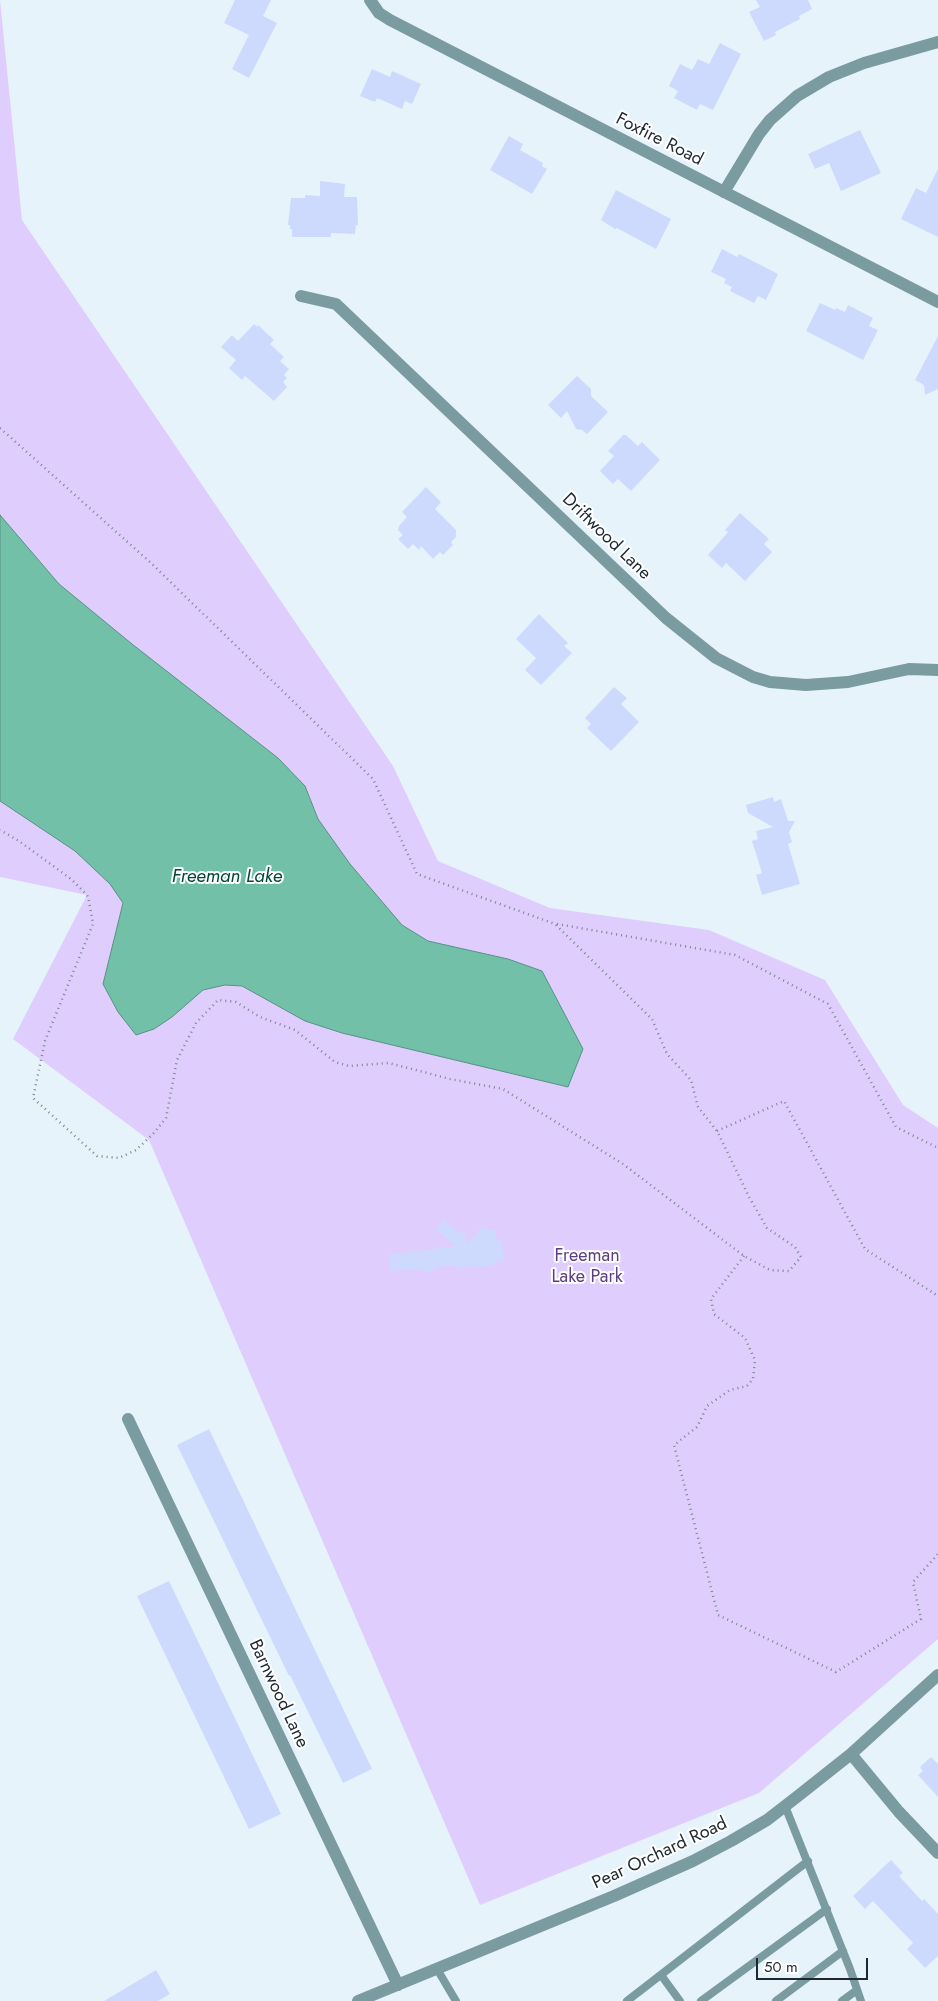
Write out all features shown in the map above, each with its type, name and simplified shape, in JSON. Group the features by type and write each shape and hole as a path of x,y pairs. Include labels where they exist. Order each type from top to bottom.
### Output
{"street":[{"name":"Foxfire Road","path":"370,0 379,13 390,20 592,126 938,302"},
{"path":"724,192 759,134 770,120 798,96 830,77 864,63 938,42"},
{"name":"Driftwood Lane","path":"301,296 336,304 666,618 716,658 735,669 762,679 806,685 848,682 908,669 938,670"},
{"name":"Barnwood Lane","path":"128,1419 398,1985"},
{"name":"Pear Orchard Road","path":"358,2001 614,1896 693,1861 767,1820 851,1754 938,1675"},
{"path":"851,1754 899,1812 938,1853"}],"lane":[{"path":"786,1806 843,1950 861,2001"},
{"path":"626,2001 808,1861"},
{"path":"701,2001 826,1909"},
{"path":"776,2001 843,1950"},
{"path":"437,1969 456,2001"},
{"path":"661,1975 680,2001"},
{"path":"842,2001 857,1990"}],"path":[{"path":"0,428 151,563 373,779 417,874 555,924 735,955 828,1004 896,1127 938,1148"},
{"path":"0,830 19,841 71,880 87,895 89,901 93,924 45,1041 34,1098 97,1156 119,1158 136,1150 153,1134 166,1118 177,1060 196,1023 218,1000 236,1002 260,1018 296,1030 335,1062 349,1066 389,1063 450,1079 503,1090 623,1164 744,1256 770,1270 789,1271 801,1257 795,1247 767,1228 749,1197 717,1131 698,1107 691,1080 667,1054 652,1019 555,924"},
{"path":"717,1131 784,1101 866,1249 938,1296"},
{"path":"744,1256 711,1299 714,1314 745,1338 755,1360 753,1379 747,1386 730,1390 706,1406 697,1427 674,1445 718,1615 836,1672 921,1619 913,1582 938,1554"}],"green space":[{"name":"Freeman Lake Park","path":"0,0 22,220 393,766 438,861 550,908 709,930 825,980 903,1105 938,1128 938,1639 759,1793 480,1905 149,1140 13,1039 87,895 0,877"}],"water":[{"name":"Freeman Lake","path":"0,515 59,584 132,644 278,758 305,786 318,819 350,864 402,925 428,941 508,959 542,971 583,1049 568,1087 342,1033 305,1021 242,986 225,985 203,990 172,1017 154,1029 136,1035 118,1012 103,984 123,903 110,884 75,851 0,801"}],"building":[{"path":"235,0 271,0 263,16 277,23 249,78 232,69 249,35 224,23"},
{"path":"756,0 808,0 812,9 799,16 800,19 775,32 776,35 764,41 749,12 760,7"},
{"path":"720,43 741,54 713,110 700,104 697,110 674,98 678,91 669,86 680,64 692,70 698,59 709,64"},
{"path":"372,69 390,77 392,71 421,84 412,104 405,101 402,109 377,98 375,102 360,96"},
{"path":"860,130 881,173 841,191 829,163 815,169 808,154"},
{"path":"509,136 523,144 520,150 543,163 542,166 547,169 532,194 490,170"},
{"path":"938,169 938,237 901,219 916,188 926,193"},
{"path":"320,181 345,184 344,197 357,197 358,225 356,225 355,234 331,233 331,237 292,237 292,229 288,225 291,198 305,198 305,195 320,196"},
{"path":"616,190 671,219 656,249 601,220"},
{"path":"722,249 737,257 739,254 778,274 766,300 758,296 754,303 730,291 732,287 724,283 726,279 711,272"},
{"path":"820,303 835,310 836,308 845,312 848,305 873,318 869,326 878,330 863,360 806,331"},
{"path":"254,324 257,327 258,325 274,340 270,344 284,357 280,361 289,369 284,375 287,378 283,382 287,387 274,401 245,376 242,380 229,368 236,360 221,347 232,335 238,341"},
{"path":"938,336 938,389 925,395 924,385 915,380"},
{"path":"577,376 591,389 591,396 608,412 587,434 582,430 576,429 567,411 561,418 548,405"},
{"path":"623,435 626,435 638,446 642,442 660,460 631,491 618,479 613,484 600,471 614,456 608,451"},
{"path":"426,487 441,502 435,509 456,530 456,537 451,542 453,545 443,555 440,552 433,559 421,546 419,550 413,544 408,549 398,539 403,535 398,530 399,526 407,517 402,512"},
{"path":"740,513 769,539 764,544 772,552 745,581 726,563 722,568 708,555 728,532 725,530"},
{"path":"539,614 568,643 564,646 572,653 541,685 525,670 536,658 516,639"},
{"path":"614,687 627,698 621,704 639,722 611,751 587,728 591,724 585,718"},
{"path":"773,797 774,802 781,799 788,821 795,821 789,832 792,842 788,844 800,884 762,895 756,875 762,873 752,841 758,839 756,831 773,827 748,813 746,805"},
{"path":"443,1220 459,1233 464,1232 467,1244 483,1226 491,1231 495,1230 497,1241 501,1240 504,1260 492,1263 493,1265 475,1268 475,1266 456,1268 453,1265 422,1272 422,1269 391,1271 389,1255 456,1246 436,1230"},
{"path":"209,1429 372,1769 343,1783 177,1445"},
{"path":"169,1581 281,1814 249,1829 137,1596"},
{"path":"931,1757 938,1764 938,1797 918,1775 923,1771 920,1767"},
{"path":"891,1860 903,1873 899,1876 922,1901 924,1899 938,1914 938,1956 925,1968 907,1949 913,1943 873,1901 865,1909 853,1896"},
{"path":"156,1970 170,1994 158,2001 104,2001"}]}
